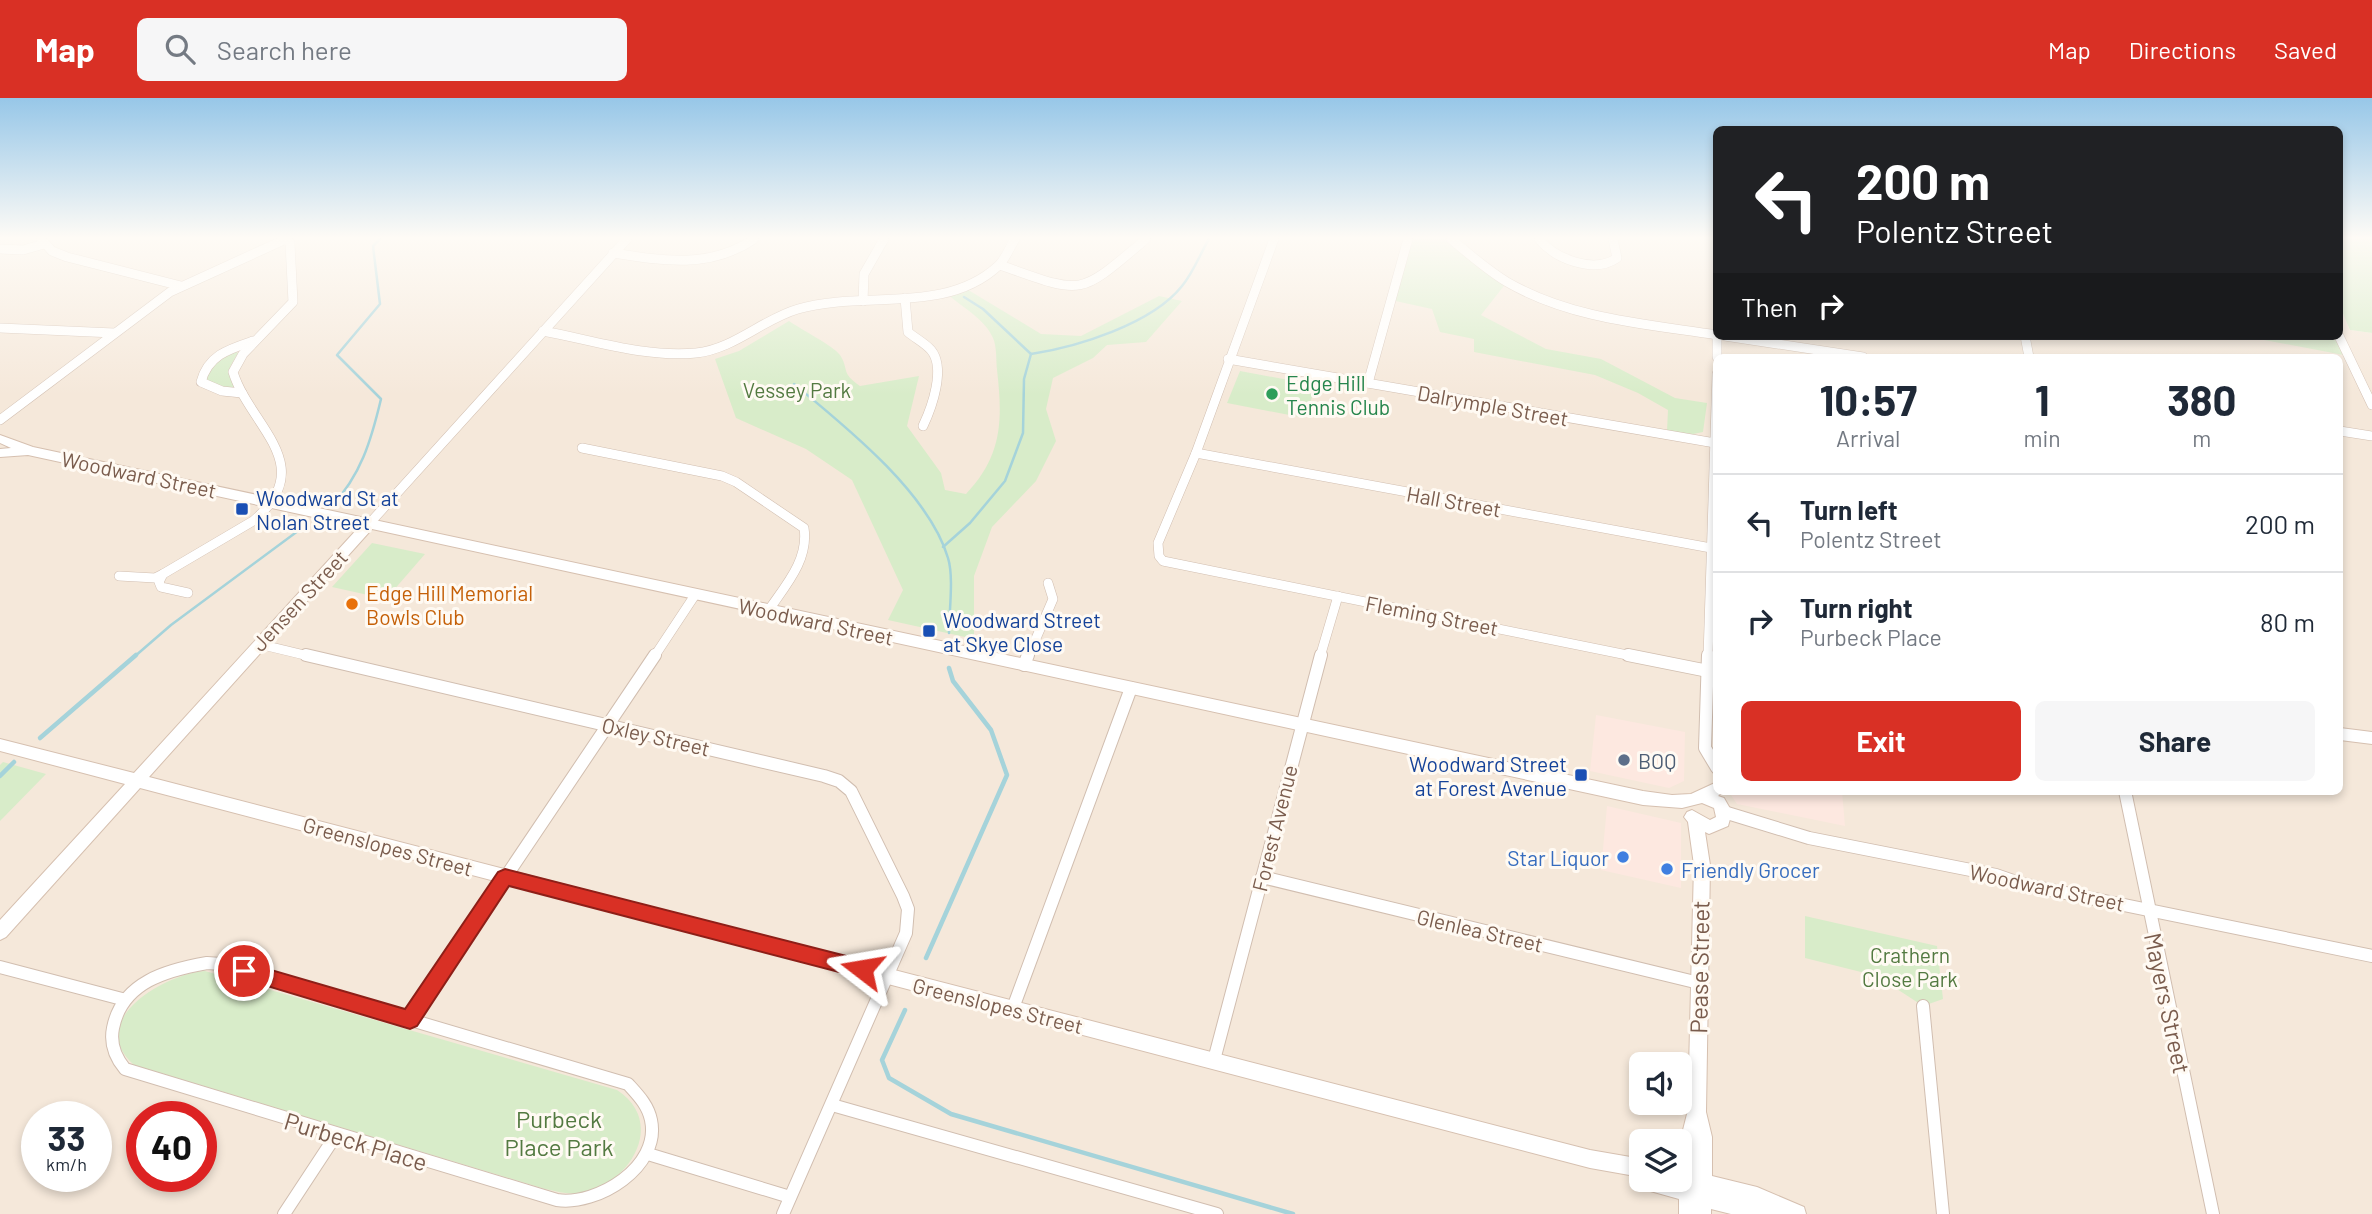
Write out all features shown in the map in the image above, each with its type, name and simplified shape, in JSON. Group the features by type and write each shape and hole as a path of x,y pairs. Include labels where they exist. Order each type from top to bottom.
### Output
{"street":[{"path":"0,420 144,309 173,291"},
{"path":"118,576 155,578 245,524 271,503 283,468 282,461 278,449 242,393 233,372 256,340 293,302 292,291"},
{"name":"Jensen Street","path":"0,932 578,291"},
{"path":"863,291 863,301"},
{"path":"542,331 670,353 693,353 729,344 795,310 956,291"},
{"path":"1196,453 1254,291"},
{"path":"1368,383 1394,291"},
{"path":"1528,291 1595,315 1713,334"},
{"path":"905,298 908,332 930,351 938,363 932,410 923,426"},
{"path":"0,328 114,333"},
{"path":"242,393 222,391 201,382 203,370 213,357 256,340"},
{"path":"1752,340 1843,354"},
{"path":"2341,340 2372,405"},
{"name":"Dalrymple Street","path":"1228,359 1713,443"},
{"path":"2361,380 2372,382"},
{"path":"1,438 10,414"},
{"path":"2343,431 2372,436"},
{"name":"Woodward Street","path":"1,438 30,451 1643,798 1670,803 1698,798"},
{"path":"582,448 722,476 736,482 804,527 807,536 803,554 768,611"},
{"name":"Woodward Street","path":"0,453 30,451"},
{"name":"Hall Street","path":"1196,453 1711,548"},
{"name":"Fleming Street","path":"1196,453 1158,543 1159,556 1170,564 1707,671"},
{"path":"1713,496 1704,748 1713,762"},
{"path":"163,574 159,582 161,587 188,593"},
{"path":"1024,665 1053,599 1048,583"},
{"path":"410,1019 695,594"},
{"name":"Forest Avenue","path":"1214,1060 1301,724 1338,596"},
{"name":"Oxley Street","path":"260,643 824,776 851,791 908,909 906,933 783,1214"},
{"path":"1013,1008 1131,688"},
{"path":"2343,734 2372,738"},
{"name":"Greenslopes Street","path":"0,745 1590,1158 1629,1166"},
{"path":"1713,790 1698,798 1689,808 1694,819 1703,825 1715,827 1723,821 1724,795"},
{"name":"Mayers Street","path":"2126,795 2213,1214"},
{"name":"Woodward Street","path":"1643,798 1694,819"},
{"path":"1698,798 1714,800 1723,810"},
{"name":"Woodward Street","path":"1723,810 1809,838 2372,956"},
{"name":"Pease Street","path":"1688,1214 1695,1191 1703,1137 1697,1110 1702,865 1694,819"},
{"name":"Pease Street","path":"1702,865 1715,827"},
{"name":"Glenlea Street","path":"1262,877 1699,983"},
{"path":"0,967 122,999 132,990 160,975 207,963 221,964 410,1019 628,1084 641,1095 648,1106 652,1137 648,1154 790,1197"},
{"name":"Purbeck Place","path":"122,999 116,1009 112,1040 118,1062 125,1069 543,1198 563,1202 597,1196 634,1171 648,1154"},
{"path":"1923,1006 1943,1214"},
{"path":"832,1105 1217,1214"},
{"path":"284,1214 336,1135"},
{"name":"Greenslopes Street","path":"1590,1158 1629,1174"},
{"name":"Greenslopes Street","path":"1695,1191 1765,1214"},
{"name":"Greenslopes Street","path":"1695,1191 1757,1196 1797,1214"}],"shaded area":[{"path":"0,291 1713,291 1713,340 2343,340 2343,314 2350,330 2372,333 2372,1214 0,1214"},
{"path":"1596,715 1685,732 1684,781 1669,788 1590,771"},
{"path":"1731,795 1842,795 1845,826 1737,804"},
{"path":"1607,806 1681,823 1681,888 1601,870"}],"green space":[{"name":"Vessey Park","path":"970,291 1041,334 1081,336 1159,296 1182,301 1146,342 1107,345 1093,358 1053,378 1046,409 1056,441 1036,481 992,527 974,576 974,639 888,620 903,590 852,480 806,449 736,418 715,359 739,351 789,321 837,352 848,374 860,386 919,376 907,426 941,473 945,490 966,494 987,466 997,437 1000,406 996,350 990,331 947,294"},
{"path":"1393,291 1500,291 1481,315 1546,349 1601,359 1675,398 1707,403 1703,432 1693,434 1667,431 1668,410 1638,393 1595,375 1474,352 1474,339 1440,332 1432,309 1391,300"},
{"path":"2343,291 2372,291 2372,333 2350,330 2343,314"},
{"path":"2264,340 2341,341 2349,356"},
{"path":"235,350 238,353 230,367 234,387 227,389 206,380 207,367"},
{"name":"Edge Hill Tennis Club","path":"1240,371 1316,385 1305,418 1227,403"},
{"path":"372,543 425,554 386,599 332,587"},
{"path":"3,762 46,774 0,821 0,765"},
{"name":"Crathern Close Park","path":"1805,916 1937,946 1943,999 1923,1006 1877,976 1805,958"},
{"name":"Purbeck Place Park","path":"205,971 617,1090 631,1103 639,1117 641,1132 637,1148 630,1162 604,1185 588,1192 572,1194 545,1189 134,1065 121,1048 118,1032 124,1017 135,1003 151,990 188,974"}],"waterway":[{"path":"331,507 350,483 364,457 381,399 337,355 380,304 378,291"},
{"path":"1031,354 1070,346 1112,332 1152,312 1177,291"},
{"path":"964,297 983,309 1031,354"},
{"path":"943,547 970,523 1005,481 1023,433 1024,379 1031,354"},
{"path":"794,384 883,462 923,509 943,547"},
{"path":"134,657 171,625 306,525"},
{"path":"943,547 950,566 949,633"},
{"path":"40,738 136,655"},
{"path":"926,958 1007,775 991,730 953,681 949,668"},
{"path":"0,776 14,762"},
{"path":"905,1010 882,1060 889,1078 951,1114 1293,1214"}],"place":[{"name":"Edge Hill Tennis Club","path":"1272,394"},
{"name":"Woodward St at Nolan Street","path":"242,509"},
{"name":"Edge Hill Memorial Bowls Club","path":"352,604"},
{"name":"Woodward Street at Skye Close","path":"929,631"},
{"name":"BOQ","path":"1624,760"},
{"name":"Woodward Street at Forest Avenue","path":"1581,775"},
{"name":"Star Liquor","path":"1623,857"},
{"name":"Friendly Grocer","path":"1667,869"}],"route":[{"path":"244,971 410,1019 505,877 862,969"}]}
